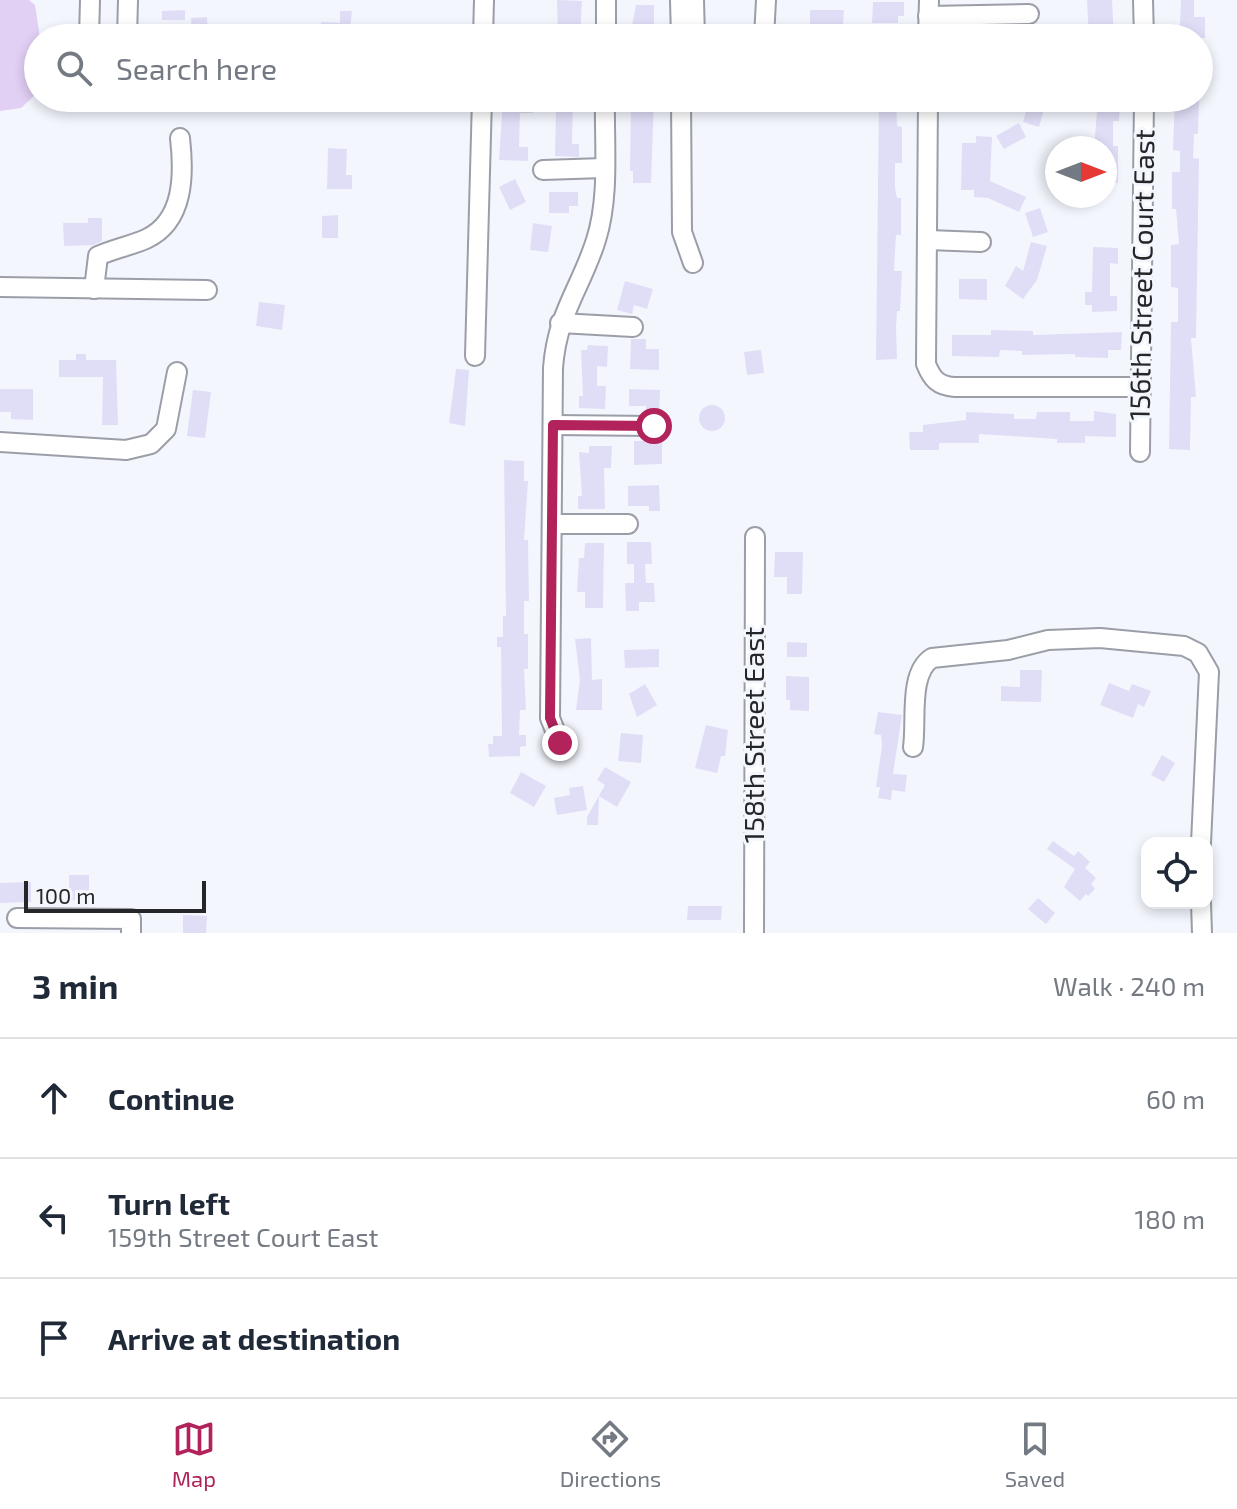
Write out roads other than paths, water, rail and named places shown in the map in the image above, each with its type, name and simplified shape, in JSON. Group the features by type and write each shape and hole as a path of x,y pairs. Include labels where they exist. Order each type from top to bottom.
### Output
{"street":[{"path":"89,24 90,0"},
{"path":"127,24 128,0"},
{"path":"483,24 484,0"},
{"path":"606,0 606,24"},
{"path":"680,0 681,24"},
{"path":"694,0 695,24"},
{"path":"765,24 766,0"},
{"path":"1143,0 1144,24"},
{"path":"928,8 1029,14"},
{"path":"475,356 482,112"},
{"path":"560,743 550,718 553,368 560,323 597,239 603,210 605,112"},
{"path":"681,112 682,232 693,263"},
{"path":"928,112 926,364 935,381 955,387 1141,387"},
{"name":"156th Street Court East","path":"1140,452 1144,112"},
{"path":"94,289 98,256 148,238 177,204 183,186 180,138"},
{"path":"543,170 604,168"},
{"path":"928,240 981,242"},
{"path":"0,287 207,290"},
{"path":"560,323 633,327"},
{"path":"0,442 111,449 151,444 166,429 177,372"},
{"path":"553,425 654,426"},
{"path":"552,524 628,524"},
{"name":"158th Street East","path":"754,933 755,537"},
{"path":"913,747 919,679 927,660 1008,650 1048,640 1100,638 1175,644 1198,653 1207,666 1209,686 1201,837"},
{"path":"1201,909 1202,933"},
{"path":"17,918 131,926"}]}
